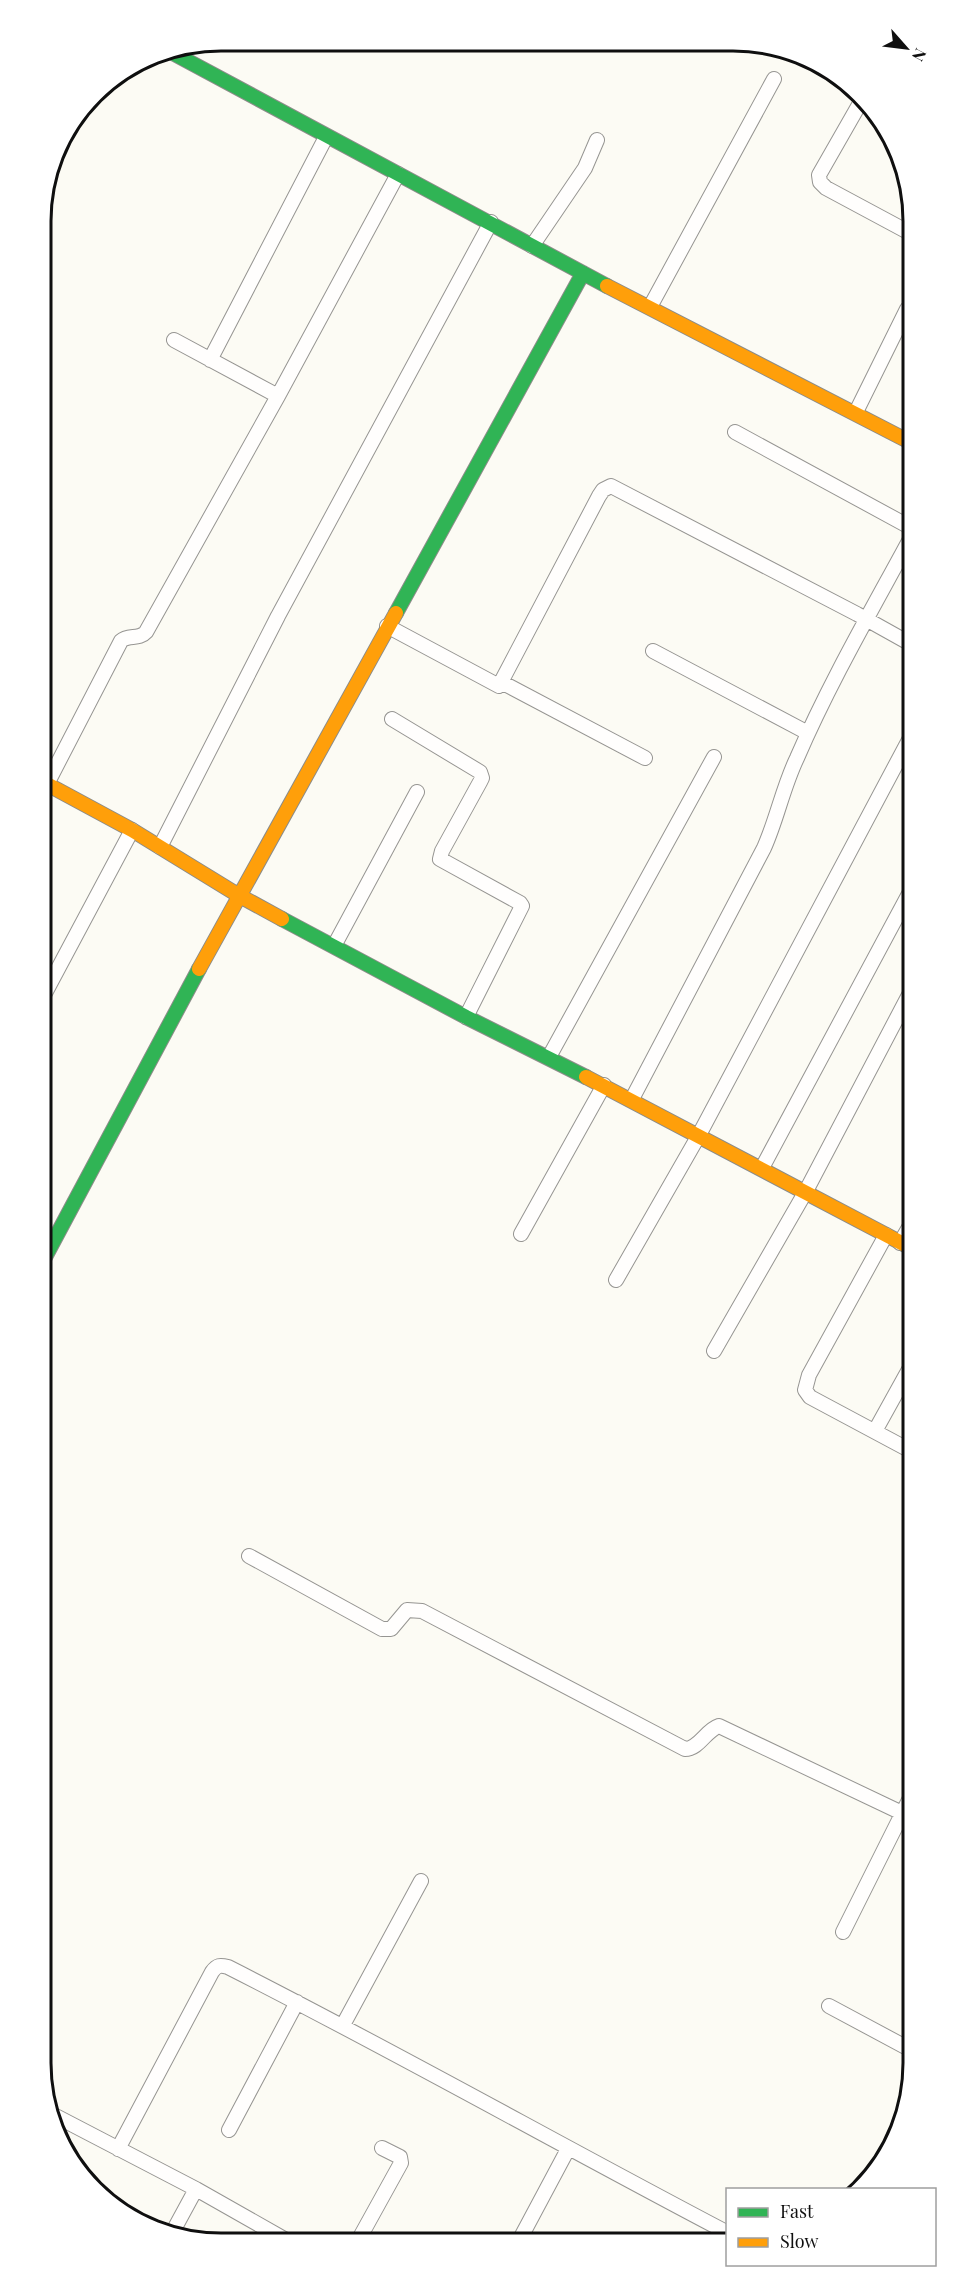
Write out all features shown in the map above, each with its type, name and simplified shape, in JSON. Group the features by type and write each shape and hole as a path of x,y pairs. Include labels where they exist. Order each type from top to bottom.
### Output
{"street":[{"path":"179,56 491,222 582,273 903,438"},
{"path":"650,308 774,79"},
{"path":"858,107 819,175 820,182 825,188 903,229"},
{"path":"210,360 326,136"},
{"path":"532,246 585,168 597,141"},
{"path":"51,772 121,641 128,637 141,636 146,632 278,396 398,174"},
{"path":"160,847 278,616 491,222"},
{"path":"51,1246 238,895 505,418 582,273"},
{"path":"856,412 903,317"},
{"path":"174,340 278,396"},
{"path":"735,432 903,523"},
{"path":"387,626 499,686 599,496 608,487 619,489 903,640"},
{"path":"632,1099 764,848 781,796 808,733 903,553"},
{"path":"653,651 808,733"},
{"path":"502,683 645,758"},
{"path":"392,719 480,772 482,778 444,846 440,859 522,906 466,1017"},
{"path":"616,1280 699,1135 903,751"},
{"path":"549,1057 714,757"},
{"path":"51,786 132,830 238,895 466,1017 632,1099 903,1244"},
{"path":"334,946 417,792"},
{"path":"51,982 132,830"},
{"path":"762,1168 903,904"},
{"path":"714,1351 806,1191 903,1006"},
{"path":"521,1234 604,1085"},
{"path":"886,1235 806,1381 806,1393 903,1446"},
{"path":"875,1431 903,1380"},
{"path":"249,1556 382,1629 391,1629 407,1610 422,1611 685,1749 691,1749 712,1729 719,1726 902,1813 843,1932"},
{"path":"343,2025 421,1881"},
{"path":"118,2149 216,1967 228,1966 343,2025 568,2149 726,2232"},
{"path":"229,2130 297,2002"},
{"path":"829,2006 903,2046"},
{"path":"61,2119 196,2189 274,2233"},
{"path":"362,2233 401,2163 400,2157 382,2148"},
{"path":"523,2233 568,2149"},
{"path":"176,2227 196,2189"}],"traffic: fast":[{"path":"179,56 607,286"},
{"path":"396,613 583,273"},
{"path":"282,919 466,1017 586,1077"},
{"path":"51,1246 199,969"}],"traffic: slow":[{"path":"607,286 903,438"},
{"path":"199,969 396,613"},
{"path":"51,786 132,830 238,895 282,919"},
{"path":"586,1077 903,1244"}]}
